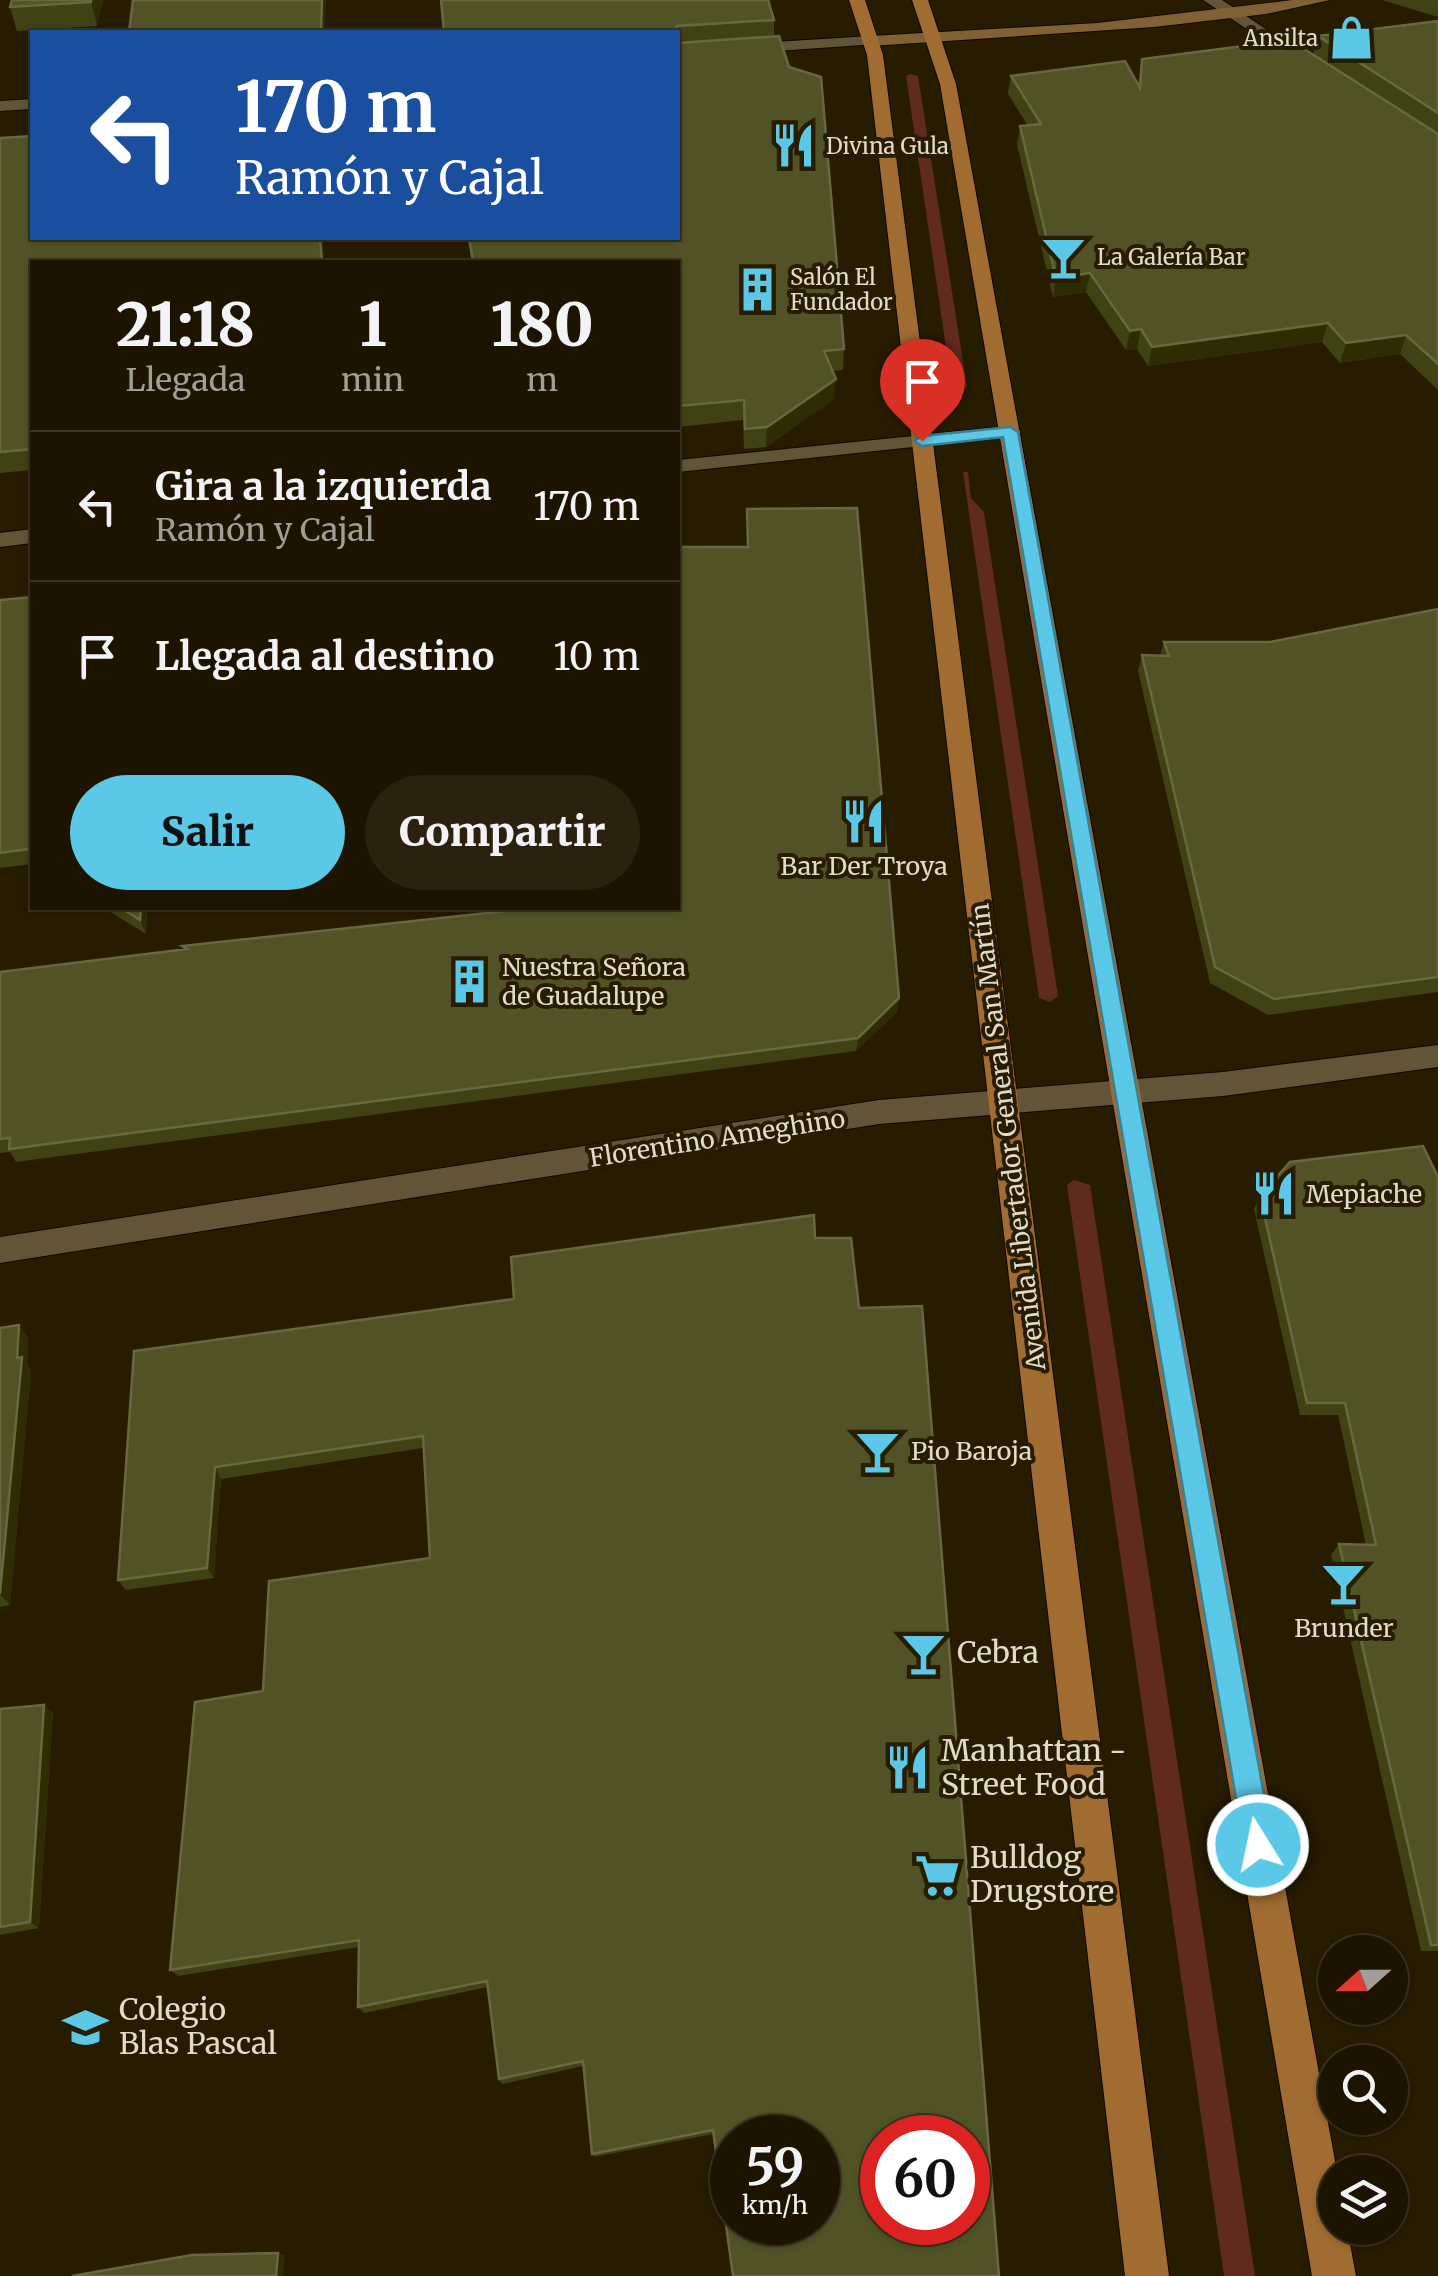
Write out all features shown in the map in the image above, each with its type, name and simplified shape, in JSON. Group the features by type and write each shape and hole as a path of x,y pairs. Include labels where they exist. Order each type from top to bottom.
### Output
{"main road":[{"name":"Avenida Libertador General San Martín","path":"857,0 870,41 922,441 1146,2276"},
{"path":"920,0 944,63 1334,2276"}],"street":[{"path":"1212,0 1328,76"},
{"path":"680,53 935,38 1233,14 1322,0"},
{"path":"0,106 30,104"},
{"path":"680,466 1010,432"},
{"path":"0,540 30,536"},
{"name":"Florentino Ameghino","path":"0,1250 879,1112 1223,1084 1438,1056"}],"shaded area":[{"path":"906,76 918,76 967,387 960,390 952,388"},
{"path":"963,472 968,472 971,498 984,512 1058,996 1050,1002 1039,998"},
{"path":"1074,1180 1090,1185 1255,2276 1224,2276 1067,1185"}],"building":[{"path":"12,0 91,0 91,2 10,7"},
{"path":"133,0 322,0 321,30 129,30"},
{"path":"441,0 768,0 774,20 677,26 676,30 444,30"},
{"path":"1438,21 1438,113 1318,36"},
{"path":"779,36 789,67 821,77 844,349 824,351 836,379 767,427 745,429 744,400 680,406 680,260 473,260 469,240 680,240 680,43"},
{"path":"1290,40 1438,134 1438,364 1406,335 1346,343 1328,323 1152,347 1141,329 1130,331 1090,273 1056,278 1020,126 1041,124 1011,76 1125,61 1140,88 1142,59"},
{"path":"30,136 30,240 320,240 322,260 30,260 30,449 0,452 0,138"},
{"path":"857,508 899,998 858,1038 9,1149 10,1138 0,1139 0,972 187,949 182,946 515,910 680,910 680,547 748,547 747,509"},
{"path":"30,597 30,850 0,853 0,600"},
{"path":"1438,609 1438,977 1274,999 1215,967 1142,655 1169,656 1164,642 1270,642"},
{"path":"124,910 141,910 140,920"},
{"path":"1423,1146 1438,1177 1438,1945 1431,1945 1339,1544 1376,1545 1345,1403 1307,1403 1260,1196 1290,1162"},
{"path":"814,1215 815,1238 851,1238 859,1308 922,1306 986,2115 860,2115 860,2245 990,2245 990,2163 999,2276 733,2276 729,2245 840,2245 840,2115 710,2115 710,2131 592,2154 583,2061 499,2079 487,1981 358,2007 359,1940 170,1970 195,1702 263,1691 269,1581 430,1558 423,1436 215,1467 207,1568 118,1580 134,1351 514,1299 511,1257"},
{"path":"19,1325 17,1358 22,1357 0,1594 0,1328"},
{"path":"44,1705 30,1922 0,1927 0,1709"},
{"path":"278,2253 276,2276 72,2276 192,2255"}],"place":[{"name":"Ansilta","path":"1351,38"},
{"name":"Divina Gula","path":"793,146"},
{"name":"La Galería Bar","path":"1064,257"},
{"name":"Salón El Fundador","path":"757,290"},
{"name":"Bar Der Troya","path":"864,822"},
{"name":"Nuestra Señora de Guadalupe","path":"469,981"},
{"name":"Mepiache","path":"1273,1194"},
{"name":"Pio Baroja","path":"878,1451"},
{"name":"Brunder","path":"1344,1584"},
{"name":"Cebra","path":"924,1653"},
{"name":"Manhattan - Street Food","path":"908,1768"},
{"name":"Bulldog Drugstore","path":"937,1875"},
{"name":"Colegio Blas Pascal","path":"86,2027"}],"route":[{"path":"922,441 1010,432 1258,1845"}]}
